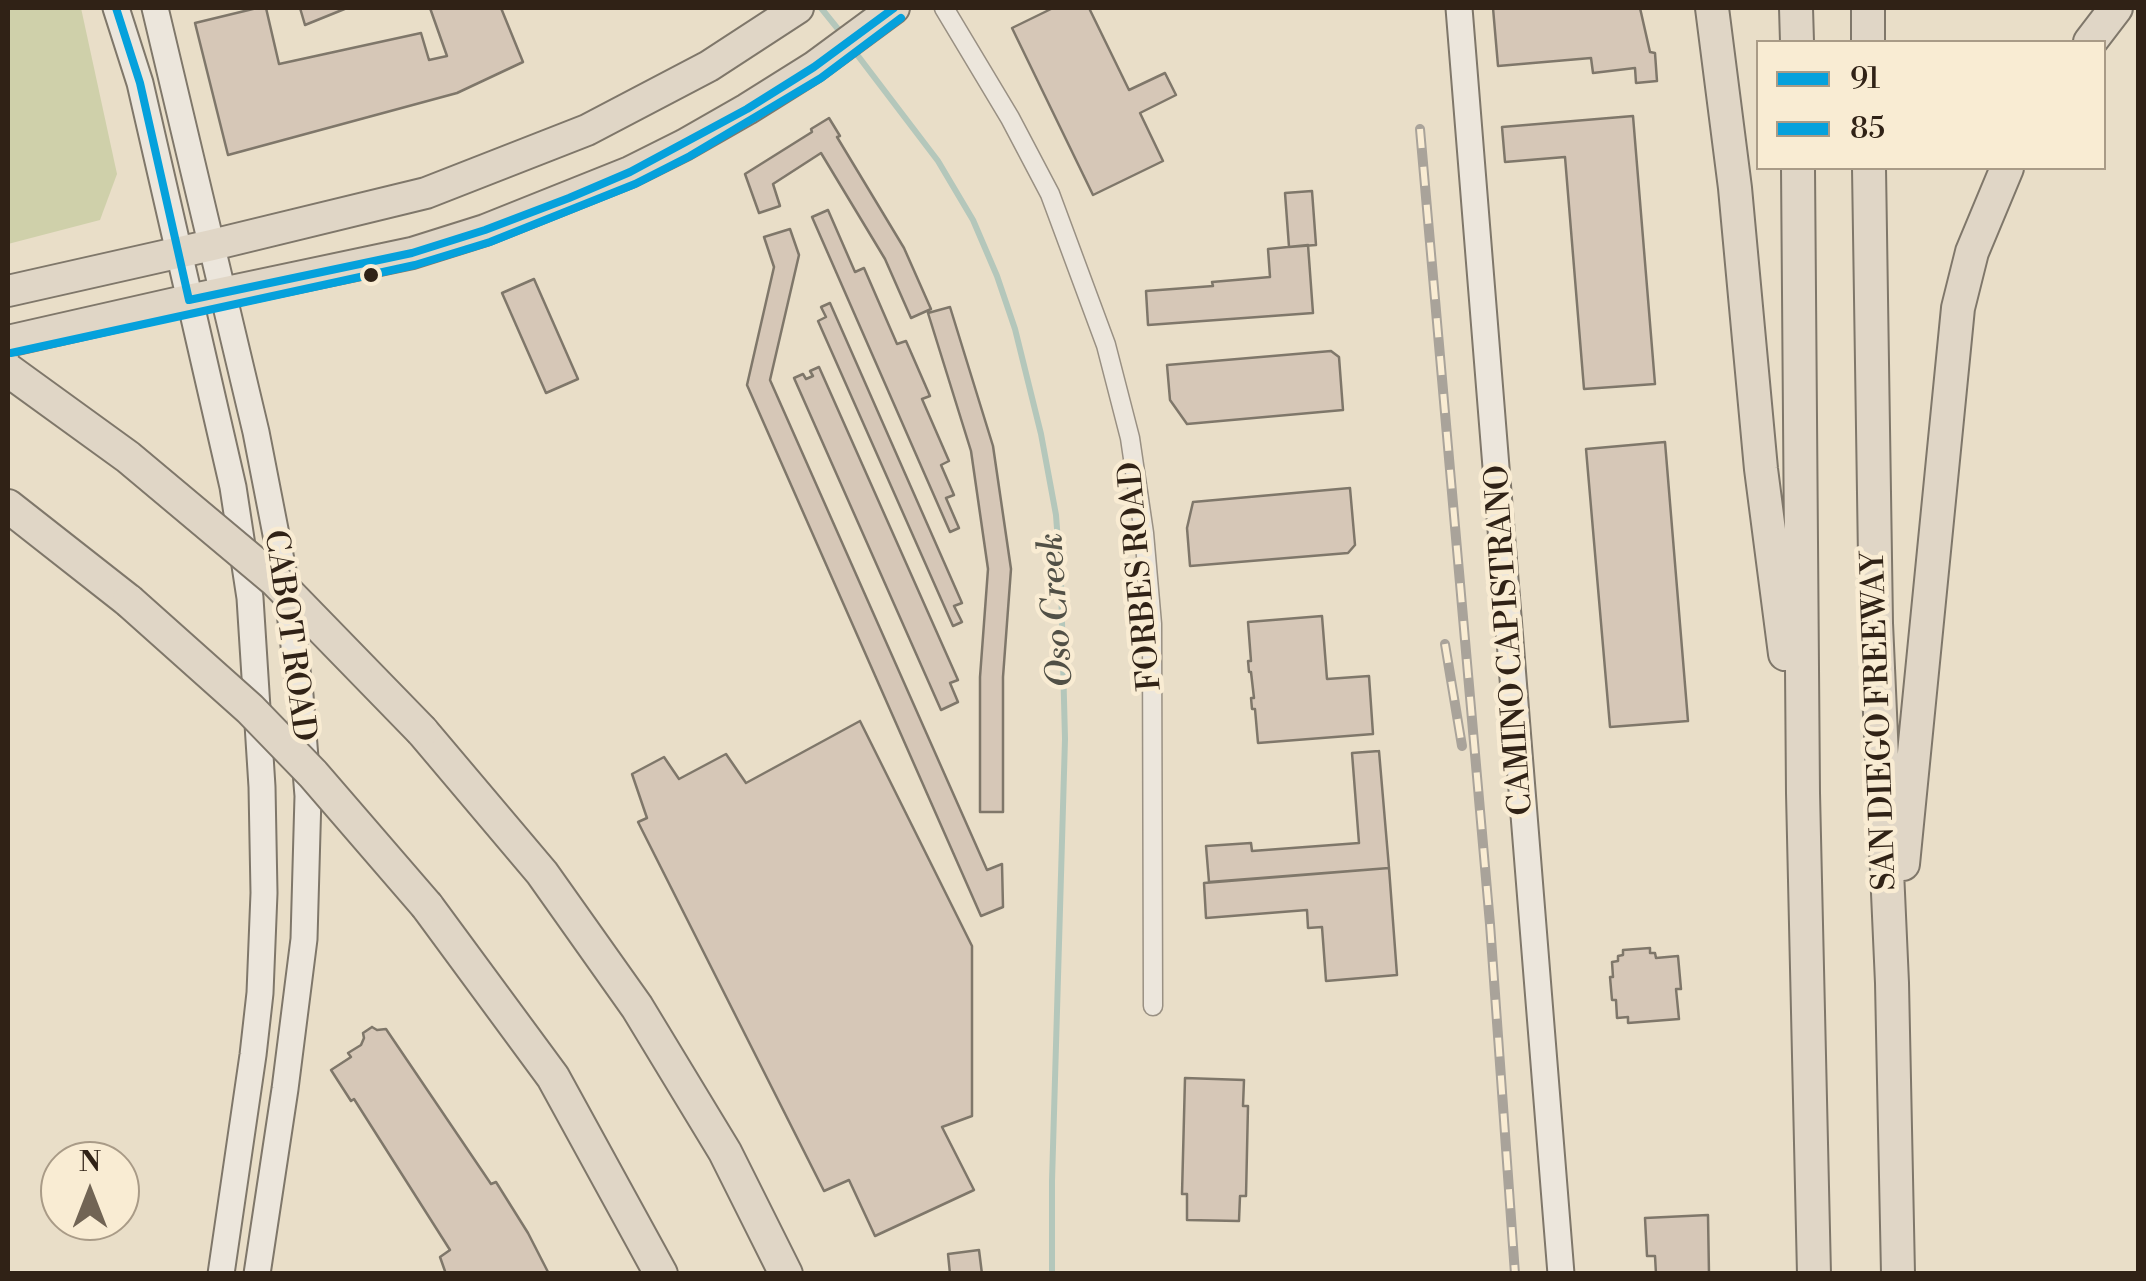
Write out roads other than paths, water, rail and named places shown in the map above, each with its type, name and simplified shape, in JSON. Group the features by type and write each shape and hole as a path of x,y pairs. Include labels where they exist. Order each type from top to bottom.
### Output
{"highway":[{"path":"1712,8 1735,188 1761,469 1804,793"},
{"path":"1796,8 1796,40"},
{"path":"1868,8 1868,40"},
{"path":"2092,40 2116,8"},
{"path":"1798,170 1804,793 1814,1274"},
{"name":"SAN DIEGO FREEWAY","path":"1870,170 1876,623 1892,983 1898,1274"},
{"path":"1892,983 1958,308 1972,252 2006,170"},
{"path":"8,370 128,458 276,581 422,731 542,872 637,1007 725,1152 786,1274"},
{"path":"8,506 129,601 262,722 313,774 428,906 552,1077 661,1274"}],"main road":[{"name":"CABOT ROAD","path":"116,8 140,83 180,252 233,488 250,598 262,787 264,893 260,993 221,1274"},
{"name":"CABOT ROAD","path":"155,8 256,432 288,596 308,796 304,939 257,1274"},
{"name":"CAMINO CAPISTRANO","path":"1460,8 1561,1274"},
{"path":"8,291 426,193 588,130 667,90 791,12"},
{"path":"8,342 412,253 502,223 630,172 747,109 814,67 886,13"}],"street":[{"name":"FORBES ROAD","path":"944,8 1050,194 1106,345 1130,438 1152,624 1153,1006"}],"waterway":[{"name":"Oso Creek","path":"821,8 842,34"},
{"name":"Oso Creek","path":"852,48 938,161 973,220 1015,329 1056,515 1065,739 1052,1274"}],"railway":[{"path":"1420,129 1490,924 1515,1274"},
{"path":"1445,644 1462,746"}]}
